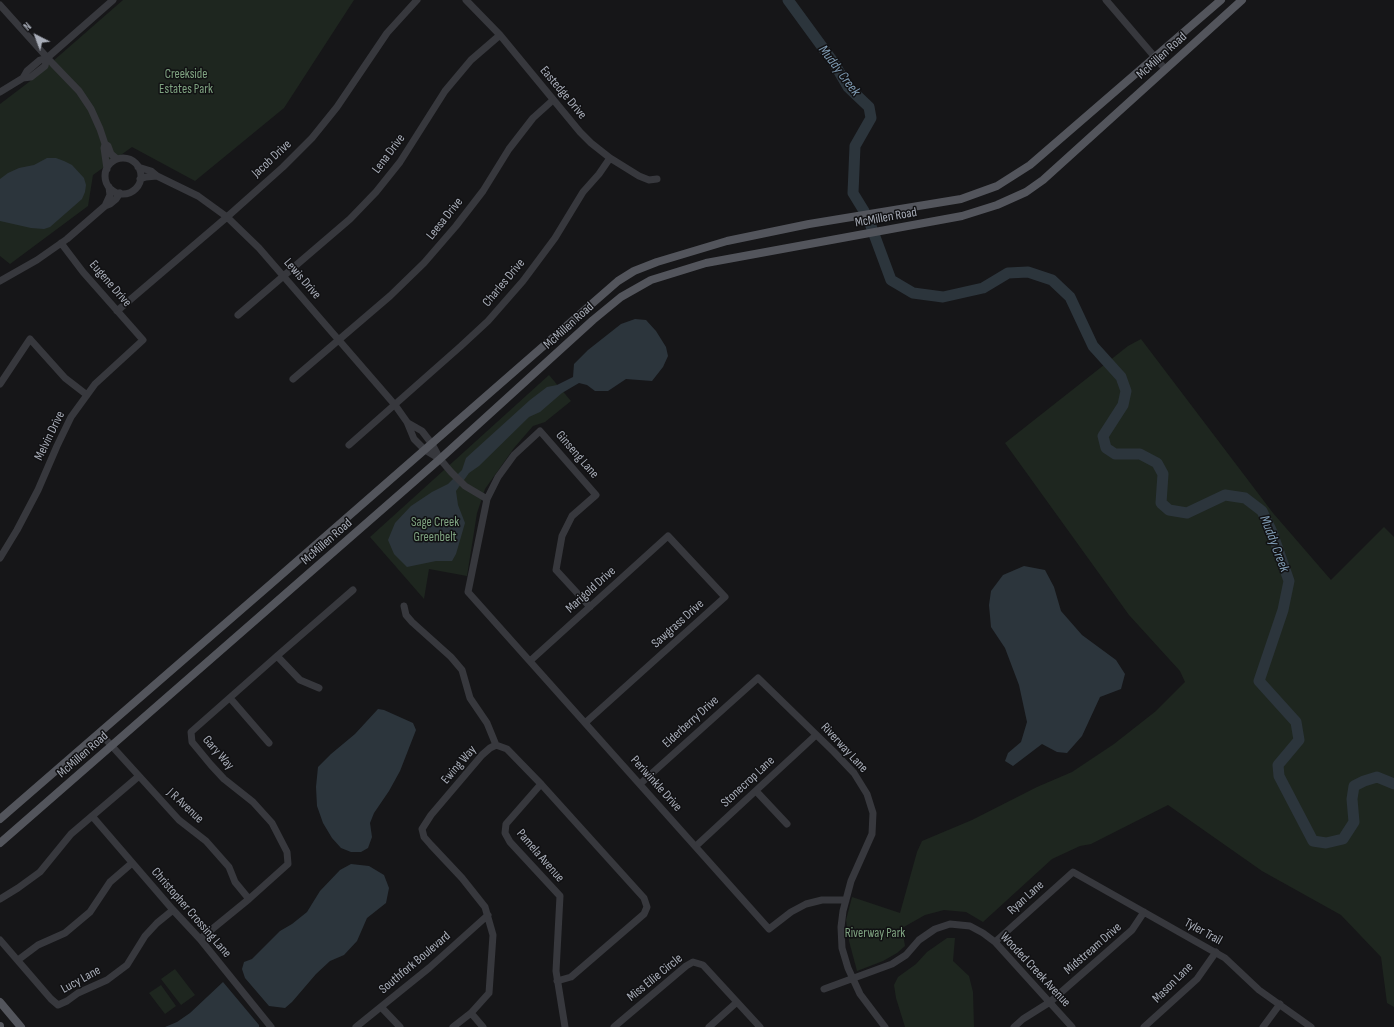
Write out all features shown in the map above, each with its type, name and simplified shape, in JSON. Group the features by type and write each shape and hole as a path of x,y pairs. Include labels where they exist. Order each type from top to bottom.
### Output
{"main road":[{"name":"McMillen Road","path":"0,819 618,281 634,271 675,256 727,241 809,224 961,199 997,186 1030,165 1156,58 1221,0"},
{"name":"McMillen Road","path":"0,843 440,459 593,320 621,297 651,280 706,263 962,216 997,205 1026,192 1037,186 1242,0"},
{"path":"0,1002 21,1027"}],"street":[{"path":"0,92 23,78 27,71 40,60 47,58 113,0"},
{"name":"Jacob Drive","path":"117,312 227,217 283,167 312,138 337,107 387,33 417,0"},
{"name":"Eastedge Drive","path":"466,0 500,35 580,132 591,143 610,158 640,176 650,180 657,179"},
{"path":"1106,0 1165,69"},
{"path":"0,5 47,58 79,91 100,129 105,144 108,146 111,154 117,159"},
{"name":"Lena Drive","path":"238,315 350,218 376,192 400,162 450,86 471,60 500,35"},
{"name":"Leesa Drive","path":"293,379 390,296 424,263 465,214 482,191 509,148 532,118 554,100"},
{"path":"105,144 104,148 107,169"},
{"name":"Charles Drive","path":"350,444 488,321 522,281 554,238 583,192 599,174 610,158"},
{"path":"105,206 110,195 105,174 107,169 117,159 128,159 136,163 140,173 140,179 133,191 120,193 109,187"},
{"name":"Lewis Drive","path":"138,167 150,171 157,176 198,196 227,217 259,248 395,405 407,422 414,439 424,450 440,459"},
{"path":"140,179 157,176"},
{"path":"0,281 37,260 61,243 105,206 112,202 120,193"},
{"name":"Eugene Drive","path":"61,243 117,312 143,340"},
{"path":"0,384 30,339 65,378 87,395"},
{"name":"Melvin Drive","path":"0,558 38,490 71,417 96,384 143,340"},
{"name":"Lewis Drive","path":"407,422 422,431 432,444 440,459 465,486 487,499"},
{"name":"Ginseng Lane","path":"487,499 498,477 514,454 540,431 596,495 572,516 562,536 556,570 590,607"},
{"name":"Periwinkle Drive","path":"487,499 468,592 585,723 769,928 791,912 806,904 822,900 846,900"},
{"name":"Marigold Drive","path":"530,661 668,536"},
{"name":"Sawgrass Drive","path":"585,723 725,597 668,536"},
{"name":"Gary Way","path":"200,939 250,899 288,864 287,852 276,830 265,814 253,802 224,779 192,742 191,732 353,590"},
{"path":"404,606 406,615 412,622 451,657 462,670 470,698 487,723 496,745"},
{"path":"277,656 300,680 320,688"},
{"name":"Riverway Lane","path":"758,678 854,773 867,794 873,813 872,834 851,881 841,927 842,948 848,968 860,994 885,1027"},
{"name":"Elderberry Drive","path":"640,784 758,678"},
{"path":"230,698 269,743"},
{"name":"J R Avenue","path":"100,733 179,820 206,841 229,867 235,882 250,899"},
{"name":"Stonecrop Lane","path":"696,846 816,735"},
{"name":"Ewing Way","path":"453,1027 470,1013 489,993 493,935 485,906 424,837 422,829 431,815 482,755 496,745 507,749 541,784 644,898 647,907 644,914 571,978 557,981"},
{"path":"0,899 40,872 71,834 140,776"},
{"name":"Pamela Avenue","path":"541,784 506,824 505,833 510,842 560,896 557,981 565,1027"},
{"path":"756,791 787,824"},
{"name":"Christopher Crossing Lane","path":"92,816 172,910 200,939 271,1027"},
{"path":"18,960 38,945 65,933 90,912 110,882 132,863"},
{"name":"Tyler Trail","path":"1073,872 1216,952 1225,958 1260,990 1311,1027"},
{"name":"Ryan Lane","path":"995,942 1073,872"},
{"name":"Lucy Lane","path":"0,940 51,999 58,1005 67,1001 78,993 106,980 127,965 145,936 172,910"},
{"name":"Midstream Drive","path":"1014,1027 1050,1002 1132,930 1144,912"},
{"name":"Southfork Boulevard","path":"356,1027 429,968 488,915"},
{"name":"Wooded Creek Avenue","path":"824,989 892,964 906,955 919,940 935,929 950,924 970,926 995,942 1072,1027"},
{"name":"Mason Lane","path":"1144,1027 1197,979 1216,952"},
{"name":"Miss Ellie Circle","path":"614,1027 686,966 693,962 703,964 760,1027"},
{"path":"709,1027 738,1002"},
{"path":"1263,1027 1280,1004"},
{"path":"381,1007 400,1027"},
{"path":"470,1013 483,1027"}],"green space":[{"name":"Creekside Estates Park","path":"123,0 354,0 284,108 195,181 132,147 93,175 88,206 10,264 0,256 0,104 29,82"},
{"name":"Riverway Park","path":"1141,339 1273,513 1331,580 1384,527 1394,537 1394,1007 1387,1003 1381,957 1341,915 1262,871 1168,805 1091,844 1080,846 1052,859 983,922 966,912 944,910 925,915 902,928 905,946 897,953 883,961 857,971 849,941 846,920 852,897 900,913 917,852 922,841 972,820 1037,787 1072,772 1114,744 1156,711 1185,682 1180,671 1129,615 1005,443 1128,346"},
{"name":"Sage Creek Greenbelt","path":"549,375 571,401 545,422 533,426 514,448 485,489 477,513 467,576 429,569 424,599 370,537"},
{"path":"947,938 955,938 953,961 969,976 973,992 974,1027 905,1027 896,998 894,985 898,977 916,964 927,952"},
{"path":"175,969 195,995 181,1005 161,979"},
{"path":"161,985 176,1006 165,1014 149,993"}],"shaded area":[{"path":"47,158 56,158 72,165 84,178 86,185 82,199 50,227 44,229 31,228 0,221 0,179 19,168 34,165"},
{"path":"635,319 646,320 656,331 666,347 668,356 663,367 652,381 626,379 608,391 595,391 587,385 579,383 562,393 540,412 529,417 479,466 469,473 456,491 458,505 465,523 456,554 452,561 436,561 407,567 394,554 388,540 395,523 411,506 432,492 448,484 462,470 466,458 530,400 547,387 557,385 573,377 574,364 588,350 621,324"},
{"path":"1024,566 1045,570 1054,587 1061,611 1082,635 1116,660 1125,674 1121,689 1100,697 1082,736 1067,753 1057,752 1042,744 1013,766 1005,761 1008,753 1021,742 1027,722 1019,685 1005,648 991,627 989,605 991,591 1003,575"},
{"path":"378,709 384,710 413,723 416,730 400,771 374,813 370,823 372,837 368,848 361,852 351,852 341,848 332,838 323,823 317,806 316,787 318,767 355,734"},
{"path":"351,864 369,866 384,875 389,888 386,903 367,918 357,941 344,955 330,961 316,974 292,1002 285,1008 269,1006 245,978 242,969 244,962 252,959 280,931 307,912 320,891 340,870"},
{"path":"223,982 259,1025 259,1027 165,1027 177,1022 190,1013"}],"waterway":[{"name":"Muddy Creek","path":"788,0 834,63 848,87 869,107 871,118 855,146 853,193 864,211"},
{"name":"Muddy Creek","path":"868,218 891,280 913,293 943,297 983,288 1008,273 1028,272 1052,280 1070,297 1093,346 1121,377 1126,391 1123,405 1103,436 1106,448 1115,454 1140,454 1157,463 1163,474 1161,503 1169,510 1187,513 1225,495 1245,498 1262,511 1272,532 1289,581 1283,610 1259,681 1296,722 1299,740 1278,765 1279,776 1313,841 1326,843 1343,839 1354,822 1352,799 1354,786 1377,777 1394,784"}]}
